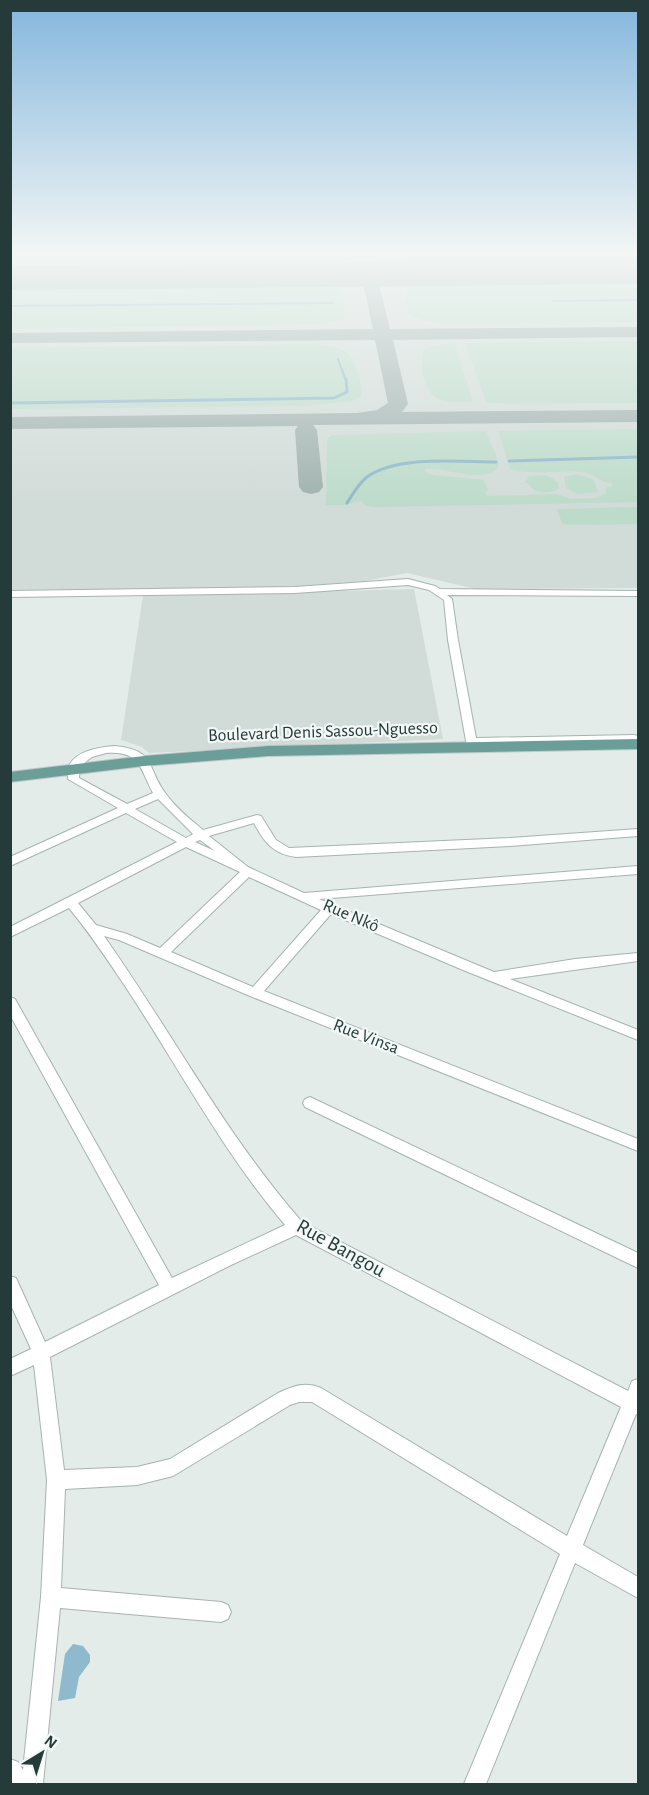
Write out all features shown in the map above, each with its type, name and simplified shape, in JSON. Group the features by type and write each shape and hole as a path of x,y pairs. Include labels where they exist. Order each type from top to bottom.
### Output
{"main road":[{"name":"Boulevard Denis Sassou-Nguesso","path":"10,777 73,774 268,751 472,744 637,743"},
{"name":"Boulevard Denis Sassou-Nguesso","path":"145,766 345,759 637,743"},
{"name":"Boulevard Denis Sassou-Nguesso","path":"10,787 73,774"}],"street":[{"path":"10,594 294,590 408,582 424,585 440,592 448,599 472,744"},
{"path":"440,592 639,592"},
{"path":"73,774 84,757 104,750 125,750 137,755 159,794 202,834 245,869 162,953"},
{"name":"Rue Nkô","path":"73,774 187,843 302,896 639,1035"},
{"path":"10,862 159,794"},
{"path":"10,933 202,834 257,818 274,846 281,852 296,854 639,832"},
{"path":"302,896 639,870"},
{"name":"Rue Bangou","path":"71,903 94,929 276,1206 296,1227 636,1399"},
{"path":"255,993 330,907"},
{"name":"Rue Vinsa","path":"94,929 123,937 255,993 639,1145"},
{"path":"495,977 575,964 639,957"},
{"path":"10,1002 169,1288"},
{"path":"310,1103 639,1261"},
{"path":"10,1368 296,1227"},
{"path":"10,1283 41,1353 56,1480 51,1597 32,1785"},
{"path":"56,1480 137,1476 173,1467 295,1393 315,1394 570,1549 639,1588"},
{"path":"475,1785 570,1549 636,1399"},
{"path":"51,1597 221,1612"},
{"path":"10,1770 19,1785"}],"shaded area":[{"path":"10,339 638,339 638,588 476,589 407,573 365,581 289,587 11,590"},
{"path":"414,589 443,739 149,753 142,747 121,740 143,596"}],"green space":[{"path":"638,341 638,403 507,404 486,402 465,343"},
{"path":"318,344 340,349 349,355 355,365 361,385 361,396 352,401 303,406 11,409 11,348"},
{"path":"455,344 473,402 439,399 428,388 422,367 423,354 425,349"},
{"path":"638,429 638,502 374,507 367,506 360,501 346,505 326,505 327,439 332,435 486,431 499,463 496,470 479,475 434,469 425,469 425,472 433,475 484,480 488,491 485,491 487,496 557,494 571,499 595,498 606,494 606,487 613,486 612,483 581,472 528,472 510,469 498,431"},
{"path":"578,474 594,480 598,492 577,494 566,488 564,477"},
{"path":"546,475 558,482 559,489 541,492 525,483 529,476"},
{"path":"638,507 638,524 567,525 562,523 557,509"}],"water":[{"path":"73,1644 83,1646 90,1655 90,1662 79,1677 75,1698 58,1701 65,1654"}],"waterway":[{"path":"338,359 346,381"},
{"path":"10,403 334,398 347,392 346,379"},
{"path":"509,461 638,457"},
{"path":"347,503 367,477 395,465 430,461 496,462"}],"taxiway":[{"path":"372,418 392,410 398,404 384,339"},
{"path":"372,418 638,416"},
{"path":"10,423 372,418"},
{"path":"306,430 311,487"}]}
